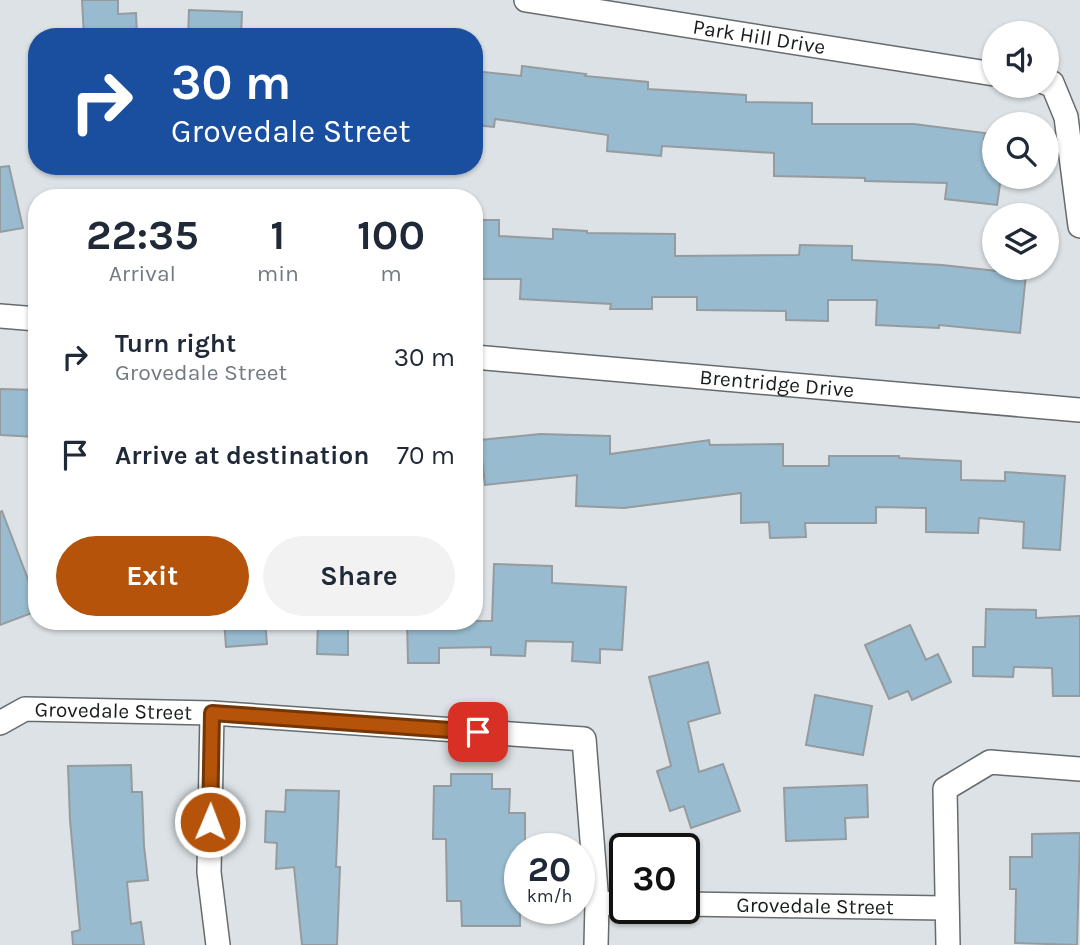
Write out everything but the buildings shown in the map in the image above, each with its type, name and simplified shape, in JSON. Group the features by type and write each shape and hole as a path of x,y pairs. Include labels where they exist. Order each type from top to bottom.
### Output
{"street":[{"name":"Park Hill Drive","path":"526,0 982,72"},
{"path":"1056,98 1066,117 1080,226"},
{"path":"0,316 28,318"},
{"name":"Brentridge Drive","path":"483,358 1080,410"},
{"name":"Grovedale Street","path":"0,723 25,709 212,713 584,739 597,903"},
{"path":"212,713 209,872 218,945"},
{"path":"948,945 945,908 945,789 989,762 1080,769"},
{"path":"596,945 597,903 609,903"},
{"name":"Grovedale Street","path":"700,904 945,908"}],"route":[{"path":"210,822 212,713 478,732"}]}
